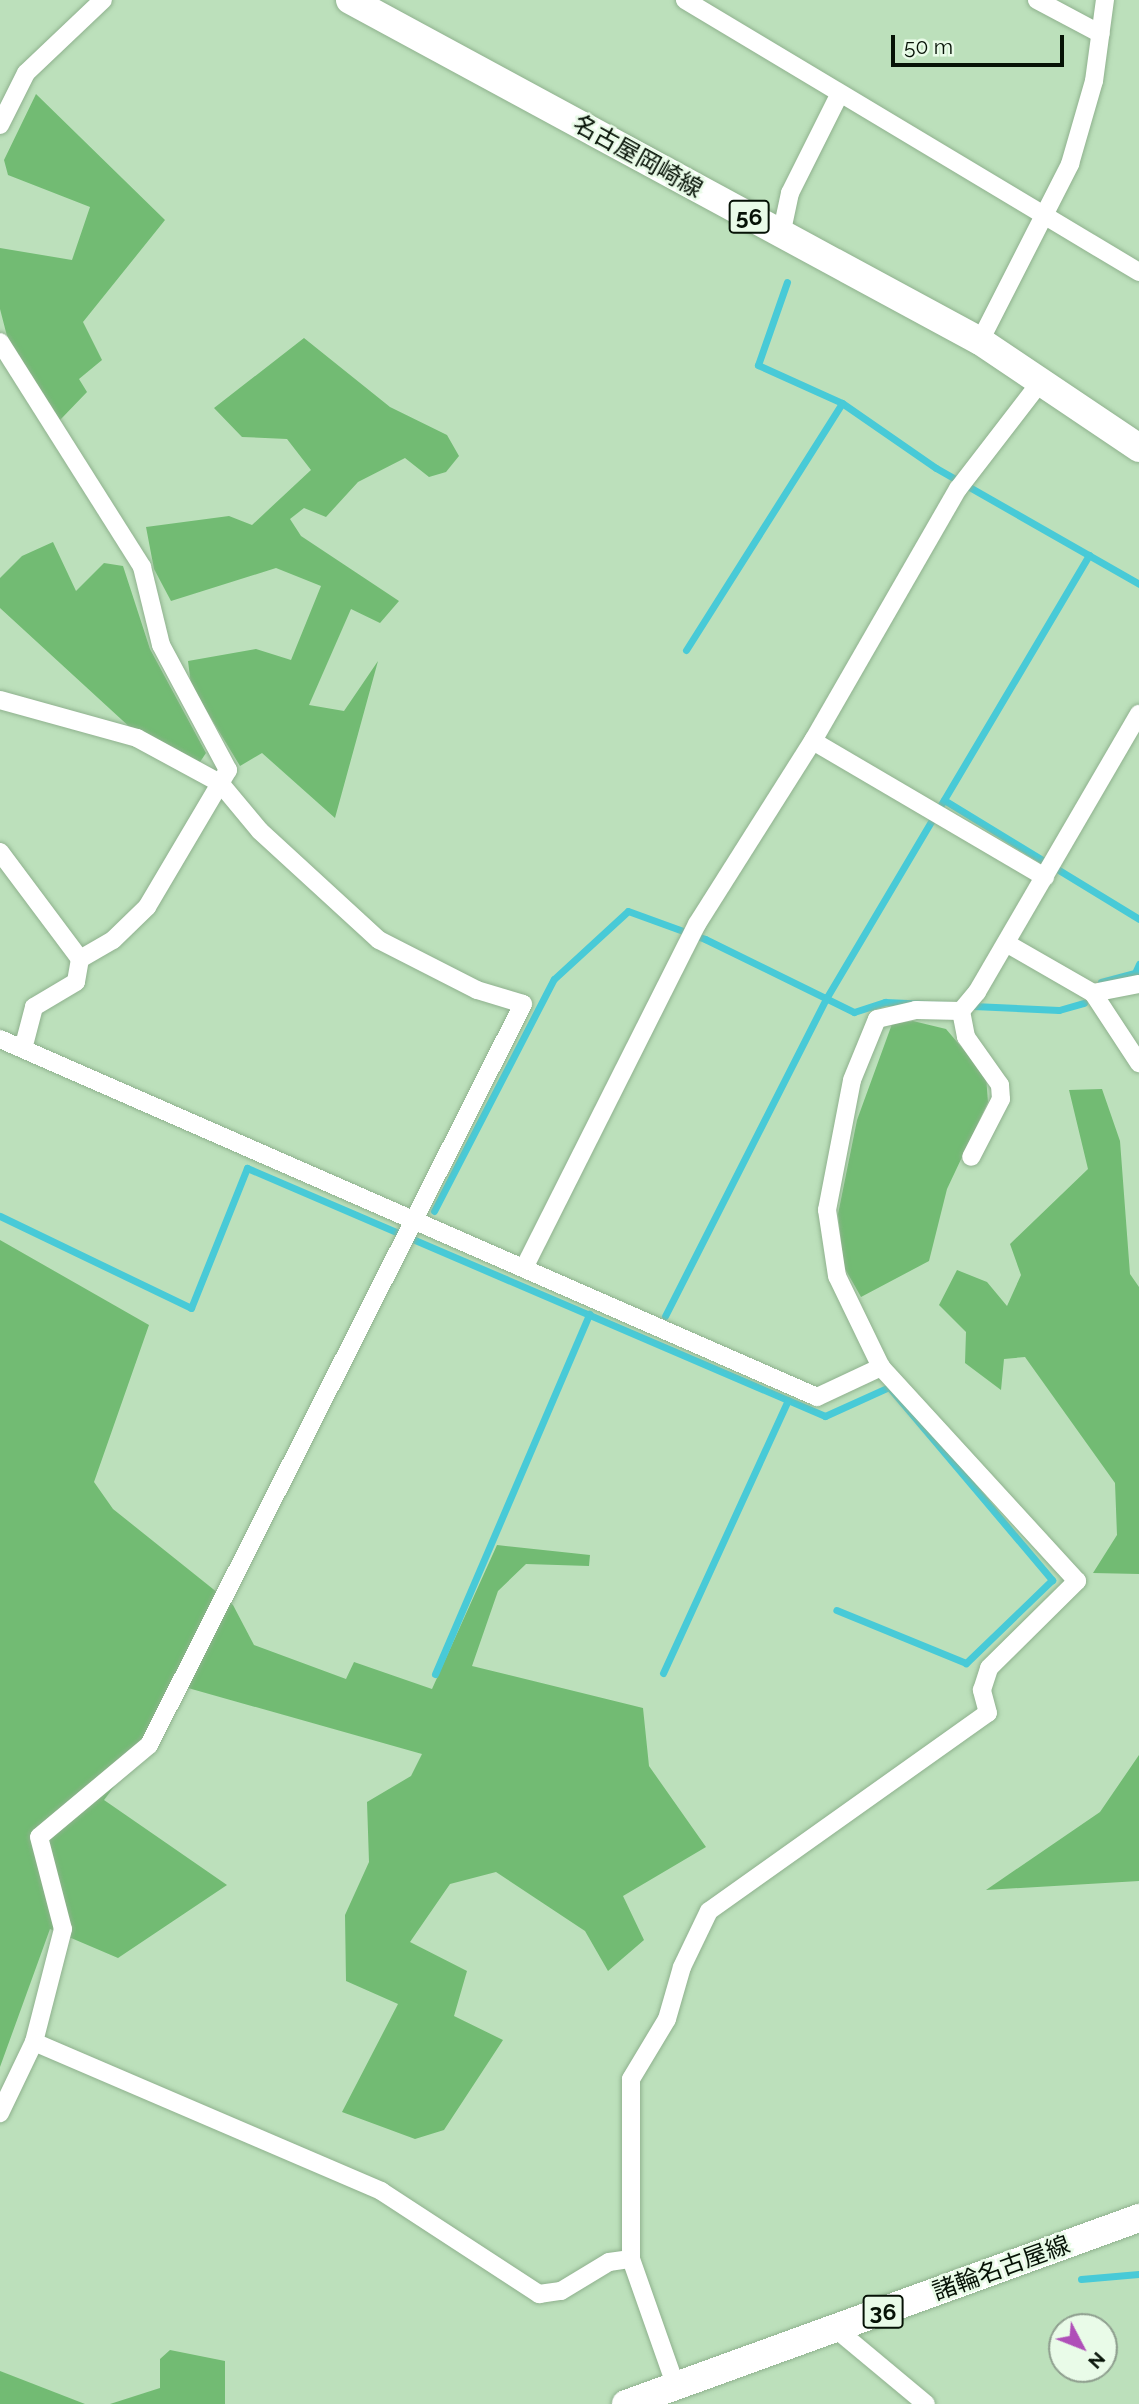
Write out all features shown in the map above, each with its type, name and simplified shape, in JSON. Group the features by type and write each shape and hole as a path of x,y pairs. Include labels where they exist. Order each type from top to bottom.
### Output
{"main road":[{"name":"名古屋岡崎線","path":"350,0 980,341 1038,385 1139,448"},
{"name":"諸輪名古屋線","path":"626,2404 675,2384 836,2329 1139,2218"}],"street":[{"path":"0,125 26,73 103,0"},
{"path":"685,0 1139,272"},
{"path":"1037,0 1101,34"},
{"path":"980,341 1048,218 1085,116 1105,0"},
{"path":"781,235 790,193 839,94"},
{"path":"0,342 142,567 161,645 228,770 147,907 113,940 80,959"},
{"path":"524,1268 697,924 813,741 958,489 1038,385"},
{"path":"0,700 137,738 220,783 260,831 379,940 477,990 523,1004 416,1221 149,1745 39,1837 63,1929 34,2042 0,2113"},
{"path":"971,1157 1001,1099 1000,1085 966,1037 961,1012 1006,943 1139,714"},
{"path":"813,741 1045,877"},
{"path":"0,852 80,959 76,982 34,1007 23,1049"},
{"path":"1006,943 1093,993 1139,1063"},
{"path":"1093,993 1139,984"},
{"path":"675,2384 631,2259 631,2079 667,2019 682,1967 709,1911 988,1713 982,1690 989,1668 1077,1581 881,1367 827,1239 852,1080 877,1019 916,1010 961,1012"},
{"path":"0,1039 817,1397 881,1367"},
{"path":"34,2042 382,2191 539,2294 561,2291 609,2262 631,2259"},
{"path":"836,2329 926,2404"}],"green space":[{"path":"36,94 165,220 83,322 102,360 79,379 87,392 60,420 7,336 0,309 0,248 72,260 90,207 8,175 4,160"},
{"path":"304,338 390,407 447,435 459,456 446,472 429,477 405,458 358,482 326,517 304,508 290,519 301,536 399,601 380,623 351,609 309,705 344,711 378,661 335,818 262,753 240,766 191,685 188,661 256,649 291,660 321,586 276,568 171,601 154,569 146,527 229,516 252,525 311,470 287,439 242,437 214,408"},
{"path":"53,542 76,591 104,563 123,566 150,649 206,753 198,765 134,731 0,608 0,578 22,556"},
{"path":"913,1021 946,1029 986,1076 988,1102 947,1189 929,1261 861,1297 844,1267 838,1214 857,1120 892,1024"},
{"path":"1102,1089 1120,1141 1130,1274 1139,1287 1139,1574 1093,1573 1117,1535 1115,1483 1025,1357 1004,1359 1001,1390 965,1363 966,1332 939,1305 957,1270 987,1282 1007,1306 1021,1275 1010,1244 1088,1169 1069,1090"},
{"path":"0,1240 149,1325 94,1482 113,1509 233,1605 254,1645 346,1679 354,1662 432,1689 497,1545 590,1555 589,1566 526,1564 498,1591 472,1666 643,1708 649,1766 706,1847 623,1896 644,1940 608,1971 585,1931 496,1872 450,1884 410,1942 467,1971 454,2016 503,2040 444,2130 415,2139 342,2112 398,2004 346,1981 345,1915 369,1862 367,1802 411,1776 422,1754 188,1688 104,1800 227,1885 118,1958 50,1929 0,2067"},
{"path":"1139,1755 1139,1881 986,1890 1100,1812"},
{"path":"170,2350 225,2361 225,2404 110,2404 160,2388 160,2359"},
{"path":"0,2371 85,2404 0,2404"}],"waterway":[{"path":"787,282 758,365 842,403 936,468 1139,584"},
{"path":"686,650 842,403"},
{"path":"665,1316 827,997 1089,555"},
{"path":"944,800 1139,919"},
{"path":"434,1211 554,979 628,911 705,939 854,1012 885,1002 1059,1010 1084,1003"},
{"path":"1101,982 1135,973 1139,964"},
{"path":"0,1216 191,1308 247,1168 825,1416 889,1387 1052,1580 966,1663 836,1610"},
{"path":"435,1674 589,1314"},
{"path":"663,1673 788,1400"},
{"path":"1081,2279 1139,2274"}]}
